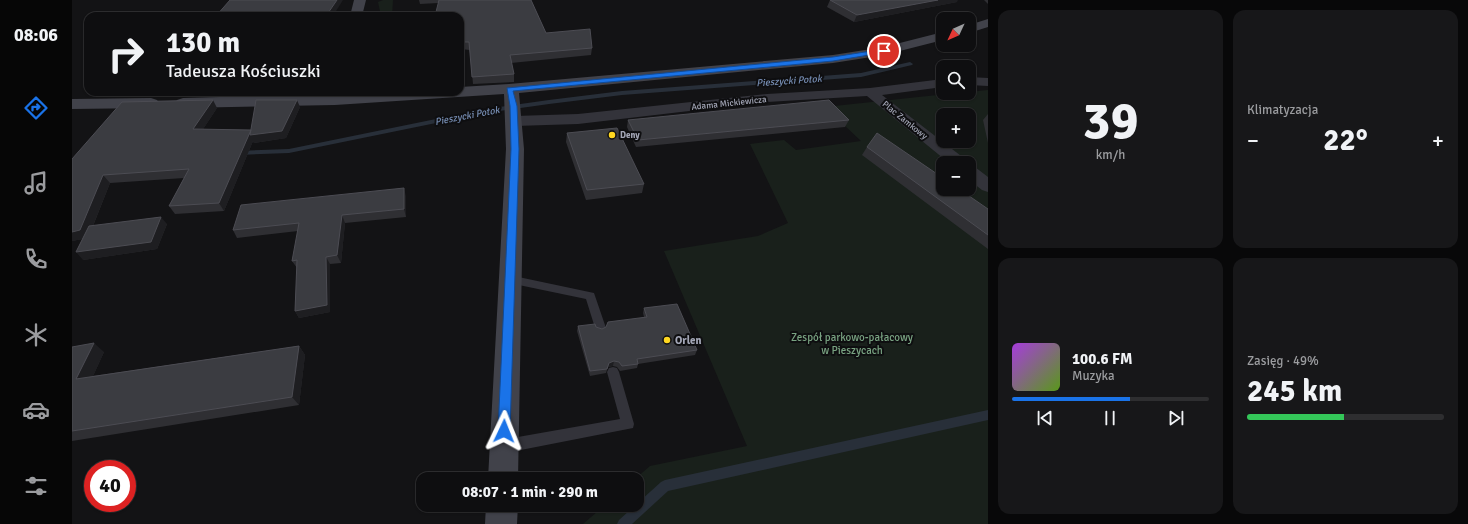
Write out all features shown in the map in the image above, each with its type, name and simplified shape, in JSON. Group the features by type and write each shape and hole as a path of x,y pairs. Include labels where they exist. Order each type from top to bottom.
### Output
{"main road":[{"path":"357,12 360,0"},
{"path":"976,27 987,24"},
{"path":"464,93 511,92 833,59 884,51 936,38"},
{"path":"503,472 509,279 515,149 511,92"},
{"path":"72,104 336,96"},
{"path":"501,524 502,512"}],"street":[{"path":"976,81 988,82"},
{"name":"Adama Mickiewicza","path":"514,118 578,119 759,99 870,92 936,84"},
{"name":"Plac Zamkowy","path":"870,92 950,156"},
{"path":"976,177 988,186"}],"lane":[{"path":"509,279 590,296 600,328"},
{"path":"504,446 628,424 613,372"}],"green space":[{"path":"383,0 393,0 392,12 380,12 378,2"},
{"name":"Zespół parkowo-pałacowy w Pieszycach","path":"988,90 988,524 583,524 597,512 644,512 643,472 650,466 747,446 664,251 758,236 788,223 750,144 784,140 796,150 861,141 825,107 936,95 936,100 976,100 976,91"}],"building":[{"path":"230,0 337,0 329,12 220,12"},
{"path":"439,0 531,0 546,33 590,29 592,48 510,55 514,74 472,77 469,42 464,42 464,12 436,12"},
{"path":"830,0 938,0 857,15"},
{"path":"213,100 193,129 251,130 219,203 169,206 189,169 103,175 80,230 72,232 72,159 122,102"},
{"path":"256,100 297,100 282,131 250,135"},
{"path":"829,100 849,120 638,140 628,120"},
{"path":"617,128 644,184 587,190 567,133"},
{"path":"877,133 936,173 936,196 969,196 988,209 988,235 867,147"},
{"path":"404,188 404,209 342,215 337,255 326,257 327,305 295,311 297,260 292,261 299,223 233,230 241,205"},
{"path":"161,217 151,242 76,252 89,226"},
{"path":"677,304 697,350 637,359 638,364 622,366 619,362 614,361 609,363 607,369 590,371 578,326 595,324 596,327 602,329 606,327 608,322 647,317 644,308"},
{"path":"94,343 76,379 299,346 292,397 72,431 72,347"}],"waterway":[{"name":"Pieszycki Potok","path":"238,153 289,151 485,111 549,102 622,93 861,75 910,64"},
{"path":"623,524 665,486 988,415"}],"place":[{"name":"Deny","path":"612,135"},
{"name":"Orlen","path":"667,340"}],"route":[{"path":"504,431 515,149 513,106 510,89 833,59 884,51"}]}
